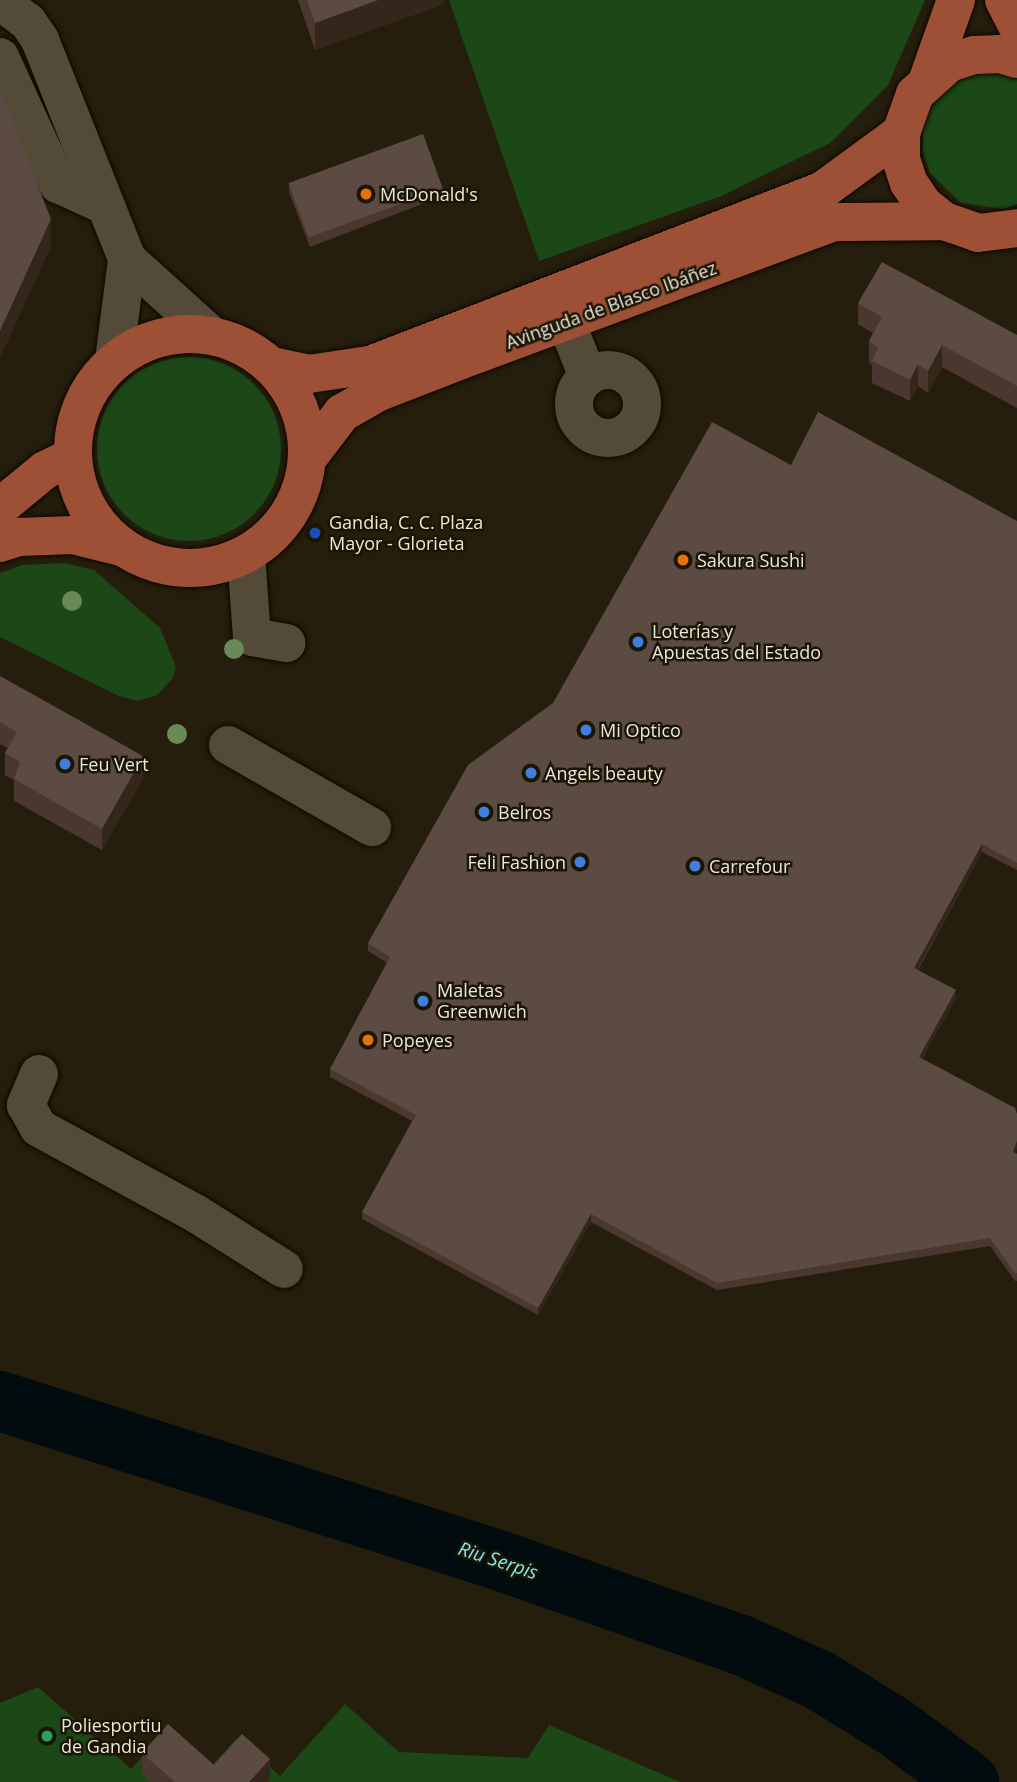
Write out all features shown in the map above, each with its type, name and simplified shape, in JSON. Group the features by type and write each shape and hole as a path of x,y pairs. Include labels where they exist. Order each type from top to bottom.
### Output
{"main road":[{"path":"928,79 956,0"},
{"path":"1004,0 1017,25"},
{"path":"1017,59 1001,54 974,55 949,63 928,79 915,94 901,133 901,159 909,183 924,205 1017,261"},
{"name":"Avinguda de Blasco Ibáñez","path":"272,366 309,374 370,365 823,190 901,133"},
{"name":"Avinguda de Blasco Ibáñez","path":"307,459 342,413 379,391 835,222 1017,228"},
{"path":"0,543 19,537 73,535 122,547 151,562 175,568 200,568 246,554 277,529 298,497 307,459 305,425 297,404 272,366 244,346 211,335 176,334 143,343 114,361 90,388 76,421 72,457 87,508 122,547"},
{"path":"0,507 45,470 72,457"}],"street":[{"path":"0,1 28,22 40,40 127,259 211,335"},
{"path":"0,57 58,184 106,206"},
{"path":"114,361 127,259"},
{"path":"566,322 588,377"},
{"path":"246,554 252,636 286,643"},
{"path":"228,745 372,827"},
{"path":"39,1074 26,1105 39,1128 195,1213 284,1269"}],"green space":[{"path":"449,0 925,0 888,85 830,143 721,196 539,261"},
{"path":"987,71 1017,76 1017,204 1004,209 961,203 930,173 923,152 923,130 930,109 944,90 964,77"},
{"path":"189,357 224,364 254,384 274,414 281,449 274,484 254,514 224,534 189,541 154,534 124,514 104,484 97,449 104,414 124,384 154,364"},
{"path":"65,563 94,570 160,628 176,667 173,678 157,695 138,701 119,696 0,637 0,573 22,565"},
{"name":"Poliesportiu de Gandia","path":"38,1687 131,1769 163,1734 206,1772 237,1738 280,1776 345,1704 399,1752 528,1758 549,1725 680,1782 0,1782 0,1703"}],"building":[{"path":"307,0 378,0 315,23"},
{"path":"0,90 51,219 0,331"},
{"name":"McDonald's","path":"423,134 443,189 308,237 289,183"},
{"path":"882,262 1017,335 1017,386 942,345 928,371 918,364 910,380 872,361 878,348 869,341 882,317 858,303"},
{"name":"Carrefour","path":"818,412 1017,521 1017,863 982,844 914,968 956,990 919,1057 1015,1108 1017,1141 1013,1152 1017,1154 1017,1273 990,1238 717,1283 591,1214 538,1308 362,1212 416,1115 330,1069 390,957 368,943 468,765 553,703 712,422 791,465"},
{"name":"Feu Vert","path":"0,676 143,756 102,829 14,779 20,762 5,753 17,732 0,722"},
{"path":"168,1724 214,1765 242,1734 270,1759 249,1782 175,1782 142,1753"}],"waterway":[{"name":"Riu Serpis","path":"0,1401 501,1561 741,1645 819,1680 892,1725 969,1782"}],"place":[{"name":"McDonald's","path":"366,194"},
{"name":"Gandia, C. C. Plaza Mayor - Glorieta","path":"315,533"},
{"name":"Sakura Sushi","path":"683,560"},
{"name":"Loterías y Apuestas del Estado","path":"638,642"},
{"name":"Mi Optico","path":"586,730"},
{"name":"Feu Vert","path":"65,764"},
{"name":"Angels beauty","path":"531,773"},
{"name":"Belros","path":"484,812"},
{"name":"Feli Fashion","path":"580,862"},
{"name":"Carrefour","path":"695,866"},
{"name":"Maletas Greenwich","path":"423,1001"},
{"name":"Popeyes","path":"368,1040"},
{"name":"Poliesportiu de Gandia","path":"47,1736"}]}
